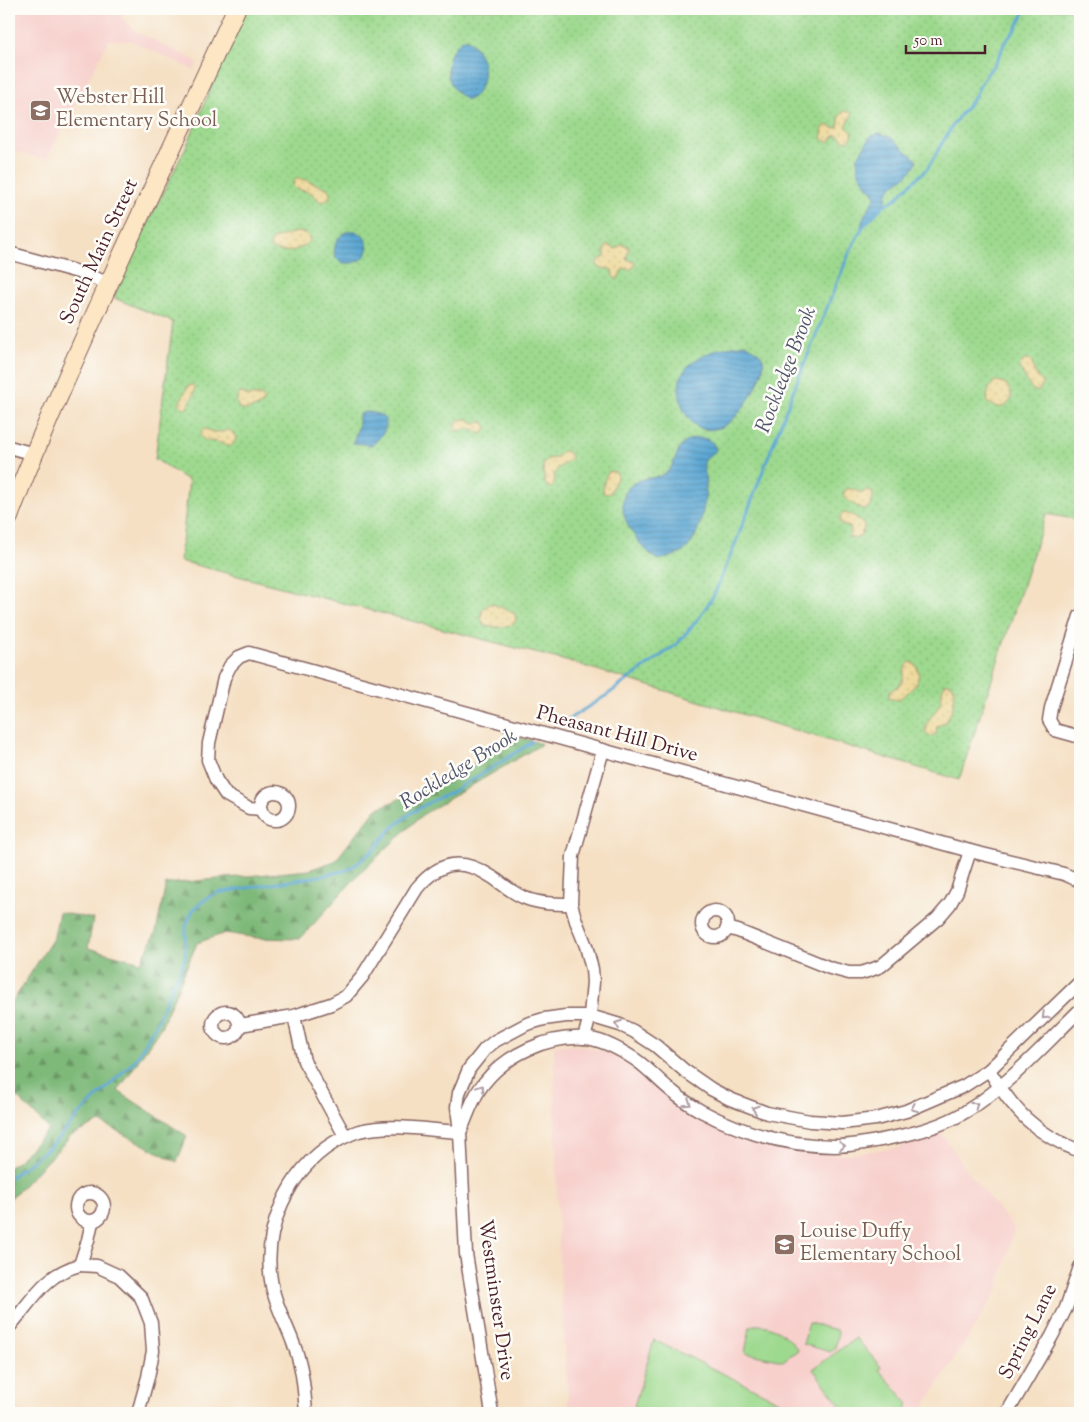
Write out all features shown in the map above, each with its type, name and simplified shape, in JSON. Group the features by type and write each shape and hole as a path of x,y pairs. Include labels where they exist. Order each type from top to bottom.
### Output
{"main road":[{"name":"South Main Street","path":"9,517 34,454 108,283 186,120 236,9"}],"street":[{"path":"9,253 78,272 108,283"},
{"path":"9,448 34,454"},
{"path":"1080,616 1051,708 1049,720 1055,730 1080,738"},
{"name":"Pheasant Hill Drive","path":"262,809 248,808 226,795 216,780 208,760 209,743 224,678 230,666 239,657 249,653 970,851 1064,874 1080,881"},
{"path":"584,1038 593,995 592,969 571,904 572,856 603,750"},
{"path":"727,928 830,968 849,973 861,973 871,970 881,966 938,918 950,904 957,891 970,851"},
{"path":"240,1025 294,1016 331,1004 346,996 362,977 417,888 424,879 437,869 445,866 466,866 485,873 524,898 542,903 571,904"},
{"name":"Westminster Drive","path":"492,1413 466,1254 457,1107 459,1093 469,1069 485,1049 495,1041 515,1030 544,1019 566,1016 590,1016 633,1030 656,1046 685,1071 711,1089 730,1099 767,1113 810,1121 842,1123 876,1119 906,1111 964,1086 989,1070 1080,982"},
{"name":"Westminster Drive","path":"460,1132 477,1094 488,1078 503,1064 513,1057 549,1042 584,1038 607,1044 637,1061 673,1093 726,1123 760,1136 797,1144 857,1145 906,1135 939,1124 965,1112 999,1087 1080,1010"},
{"path":"294,1016 304,1061 345,1136"},
{"path":"989,1070 999,1087 1022,1116 1046,1135 1080,1151"},
{"path":"306,1413 299,1361 278,1307 272,1287 270,1270 273,1230 283,1202 296,1178 314,1157 325,1148 345,1136 357,1132 393,1127 460,1132"},
{"path":"80,1265 92,1222"},
{"path":"9,1327 48,1280 59,1272 80,1265 97,1266 119,1276 141,1297 151,1324 154,1351 138,1413"},
{"name":"Spring Lane","path":"1007,1413 1052,1336 1066,1308 1080,1267"}],"shaded area":[{"name":"Webster Hill Elementary School","path":"9,9 125,9 121,17 135,31 198,62 194,70 131,41 109,40 46,160 9,150"},
{"name":"Louise Duffy Elementary School","path":"580,1045 612,1054 635,1068 667,1096 703,1121 728,1134 769,1148 809,1154 849,1154 897,1148 941,1133 976,1182 1014,1228 998,1290 920,1413 569,1413 559,1260 554,1046"}],"green space":[{"path":"247,9 1080,9 1080,520 1046,514 959,780 574,663 180,561 189,481 155,459 173,322 114,298 126,267 187,145 214,80"},
{"path":"517,736 542,744 422,815 358,875 300,939 257,938 225,933 197,943 161,1027 118,1091 187,1136 177,1162 100,1122 72,1135 9,1200 9,1167 17,1162 49,1129 9,1089 9,1007 54,937 59,912 93,919 88,948 141,962 156,932 166,884 309,870 335,861 376,809 454,776"},
{"path":"809,1323 837,1330 835,1349 830,1352 803,1344"},
{"path":"754,1325 768,1326 774,1329 789,1340 798,1350 783,1361 745,1353 750,1327"},
{"path":"856,1338 881,1367 879,1370 909,1404 903,1413 846,1413 813,1369"},
{"path":"654,1340 804,1413 632,1413"}],"sand":[{"path":"844,111 850,112 852,115 846,126 853,133 849,141 844,140 838,135 834,136 829,142 822,139 823,128 827,125 834,128 838,127 840,115"},
{"path":"295,179 302,179 327,188 330,193 329,199 321,202 310,192 296,189 293,186"},
{"path":"296,232 306,234 310,239 303,246 292,251 280,251 271,248 270,244 273,239"},
{"path":"608,245 616,249 621,245 627,245 629,249 626,259 635,262 632,269 623,269 621,271 618,279 613,276 612,270 600,268 597,264 597,262 605,257 605,248"},
{"path":"1029,359 1036,374 1043,383 1039,391 1035,391 1032,388 1020,368 1024,360"},
{"path":"995,381 1002,382 1008,386 1010,392 1011,399 1009,403 1001,407 988,403 988,391"},
{"path":"193,385 195,387 194,394 187,408 184,408 179,404 188,386"},
{"path":"240,393 248,396 260,396 264,399 262,405 247,410 241,409 237,402"},
{"path":"467,419 475,423 484,422 487,428 482,434 470,429 456,431 455,426 459,420"},
{"path":"203,429 215,432 229,431 236,438 231,446 207,441 200,434"},
{"path":"563,451 570,454 571,458 556,471 554,475 555,484 551,488 545,484 543,465 548,459 556,458"},
{"path":"610,471 617,473 617,478 610,493 606,494 603,492 604,484"},
{"path":"846,489 853,489 860,493 868,490 872,492 871,506 865,510 860,508 843,496"},
{"path":"845,513 854,516 864,525 862,533 856,539 849,537 850,527 842,525 840,522 841,515"},
{"path":"489,604 514,613 515,623 506,627 485,626 481,619 482,610"},
{"path":"910,662 916,665 918,669 919,675 916,684 898,700 890,698 890,691 900,684 905,667"},
{"path":"946,683 951,684 954,688 953,707 944,723 937,726 936,734 931,736 926,733 928,721 940,703"}],"water":[{"path":"468,39 474,45 483,64 480,89 472,98 467,100 451,84 448,69 450,55 458,43"},
{"path":"879,133 889,136 917,160 909,173 888,191 885,204 862,228 864,216 875,198 874,192 859,173 857,159 870,137"},
{"path":"356,231 364,237 368,249 366,255 355,262 341,262 337,259 334,252 336,243 343,234"},
{"path":"746,344 758,352 763,359 764,366 753,393 735,417 725,425 709,430 694,424 684,411 680,396 679,384 683,373 690,365 711,352"},
{"path":"367,412 382,416 386,424 385,429 378,440 372,445 353,443 359,424 359,414"},
{"path":"695,438 708,440 713,443 716,449 704,463 706,486 701,521 694,538 684,551 675,556 658,560 641,545 628,524 623,502 626,492 634,483 642,479 659,476 667,472 680,448 688,440"}],"waterway":[{"name":"Rockledge Brook","path":"564,722 607,695 677,644 699,618 714,595 794,389 850,251 862,228 884,205 897,198 927,169 954,123 975,96 981,83 996,63 1005,42 1015,30 1026,9"},
{"name":"Rockledge Brook","path":"9,1178 54,1143 78,1116 136,1059 156,1024 180,972 185,957 186,925 193,910 207,898 217,893 347,870 376,848 390,830 411,813 450,793 532,742"}],"place":[{"name":"Webster Hill Elementary School","path":"40,110"},
{"name":"Louise Duffy Elementary School","path":"784,1244"}]}
